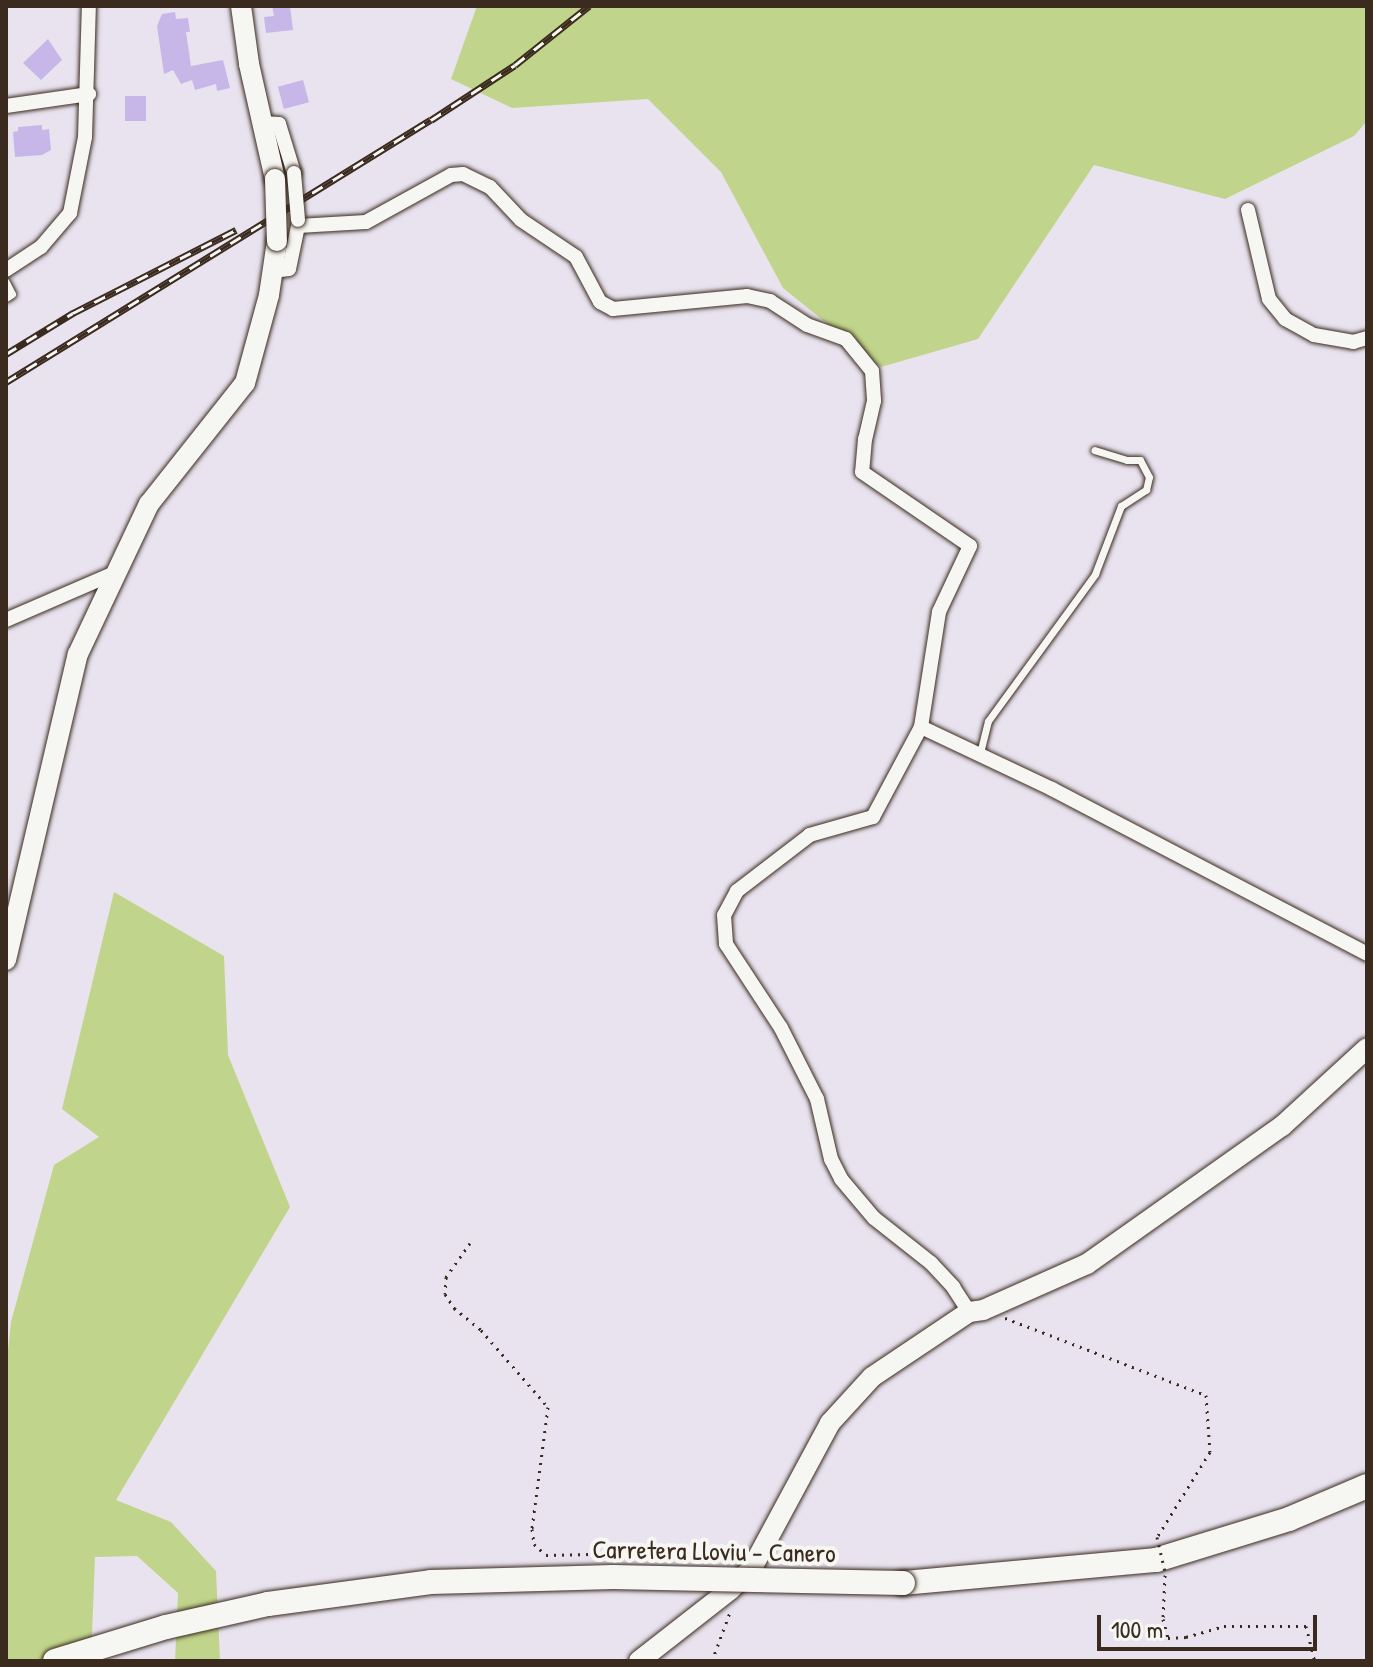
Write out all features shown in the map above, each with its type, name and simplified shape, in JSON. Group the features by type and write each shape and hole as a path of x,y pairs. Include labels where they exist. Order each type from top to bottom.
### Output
{"highway":[{"name":"Carretera Lloviu - Canero","path":"55,1661 166,1627 268,1604 431,1582 613,1577 903,1583 1156,1560 1289,1519 1367,1486"}],"street":[{"path":"6,270 41,247 70,213 85,137 89,94 89,6"},
{"path":"241,6 240,18 262,123 285,176 298,223 289,269 272,271"},
{"path":"6,106 89,94"},
{"path":"298,223 366,222 451,175 463,174 490,187 521,220 576,257 600,302 613,309 747,296 770,301 807,325 846,339 872,371 874,401 865,439 862,472 970,546 939,612 921,727 873,817 810,835 737,891 724,915 726,944 781,1028 817,1099 831,1159 841,1179 874,1218 931,1263 976,1311"},
{"path":"6,960 78,654 149,504 245,383 272,271 285,176"},
{"path":"1248,210 1269,299 1285,319 1314,335 1353,342 1367,338"},
{"path":"6,620 117,572"},
{"path":"921,727 980,753 1367,954"},
{"path":"639,1661 730,1590 752,1568 830,1423 872,1377 976,1311 1087,1264 1282,1126 1367,1048"}],"lane":[{"path":"6,282 12,294 6,298"},
{"path":"980,753 988,721 1095,574 1121,506 1146,490 1149,477 1140,460 1127,460 1095,450"}],"path":[{"path":"470,1243 446,1277 445,1294 454,1308 481,1330 548,1407 532,1529 534,1544 546,1555 637,1553 684,1561"},
{"path":"976,1311 1206,1395 1210,1452 1157,1537 1165,1572 1163,1619 1168,1638 1186,1637 1224,1626 1306,1626 1315,1661"},
{"path":"712,1661 734,1601 730,1590"}],"green space":[{"path":"477,6 1367,6 1367,121 1354,136 1225,199 1094,165 978,339 881,367 783,288 721,172 648,99 512,108 451,79"},
{"path":"114,892 224,956 228,1055 290,1207 116,1500 171,1522 216,1571 220,1661 175,1661 178,1593 137,1556 95,1557 91,1661 6,1661 6,1370 11,1322 54,1165 99,1137 62,1109"}],"building":[{"path":"272,6 290,6 293,30 266,33 264,17 274,16"},
{"path":"175,12 176,19 188,18 190,32 186,32 191,66 223,60 230,88 217,91 216,84 195,90 192,80 181,84 173,70 164,74 157,26 162,14"},
{"path":"48,39 62,60 41,80 23,63"},
{"path":"303,80 309,102 284,109 278,87"},
{"path":"125,96 146,96 146,121 125,121"},
{"path":"42,125 42,130 49,129 51,150 42,155 15,157 13,132 18,131 18,127"}],"railway":[{"path":"6,382 431,120 515,65 589,6"},
{"path":"6,354 73,313 236,230"}]}
